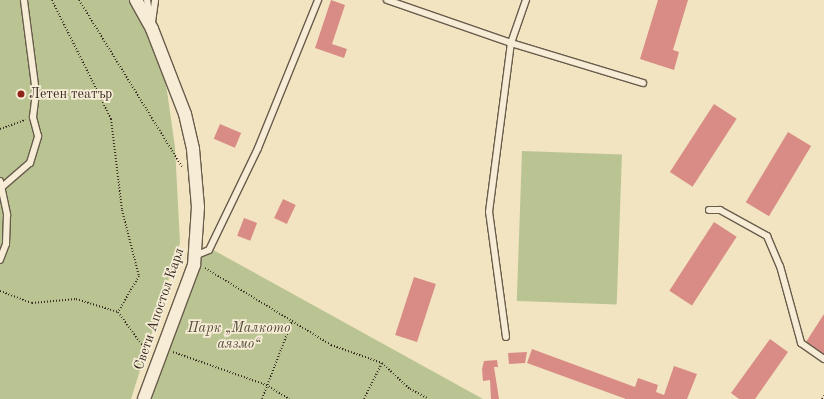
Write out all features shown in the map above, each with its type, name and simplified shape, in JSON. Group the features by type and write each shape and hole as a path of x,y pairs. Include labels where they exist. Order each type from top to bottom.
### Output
{"street":[{"name":"Свети Апостол Карл","path":"136,0 152,29 191,135 198,207 195,260 144,399"}],"lane":[{"path":"0,260 6,244 7,222 1,184 30,163 38,136 34,117 36,94 24,0"},
{"path":"147,0 152,29"},
{"path":"152,29 155,0"},
{"path":"195,260 209,250 258,148 318,0"},
{"path":"387,0 511,43 643,83"},
{"path":"506,337 489,212 511,43 526,0"},
{"path":"709,210 720,210 767,236 780,266 801,343 824,359"}],"path":[{"path":"52,0 110,119 122,210 139,276 118,312"},
{"path":"78,0 185,171"},
{"path":"0,129 34,117"},
{"path":"195,260 215,271 330,345 382,363 410,389 429,399"},
{"path":"0,291 32,303 76,299 118,312 141,344 159,356 178,352 218,370 266,385 289,399"},
{"path":"262,399 266,385 292,321"},
{"path":"364,399 382,363"}],"green space":[{"path":"0,0 154,0 175,147 180,243 131,399 0,399"},
{"path":"522,151 622,154 617,304 517,301"},
{"name":"Парк „Малкото аязмо“","path":"206,246 483,399 148,399"}],"building":[{"path":"331,0 345,5 332,44 347,49 344,58 315,48"},
{"path":"658,0 688,0 673,50 679,52 674,70 640,59"},
{"path":"714,104 737,119 693,187 670,172"},
{"path":"220,124 241,133 235,148 214,139"},
{"path":"788,132 811,146 769,216 746,202"},
{"path":"283,199 296,205 287,224 274,218"},
{"path":"244,218 257,223 250,241 237,236"},
{"path":"714,222 737,237 692,305 669,291"},
{"path":"414,277 436,284 417,342 395,335"},
{"path":"824,314 824,354 806,342"},
{"path":"770,339 788,352 755,399 739,399 731,393"},
{"path":"532,349 635,387 638,378 658,385 656,392 664,395 674,366 697,374 687,399 626,399 527,363"},
{"path":"527,352 525,363 509,364 508,353"},
{"path":"497,360 498,367 494,367 499,399 491,399 490,380 483,381 482,369 484,361"}],"place":[{"name":"Летен театър","path":"21,94"}]}
